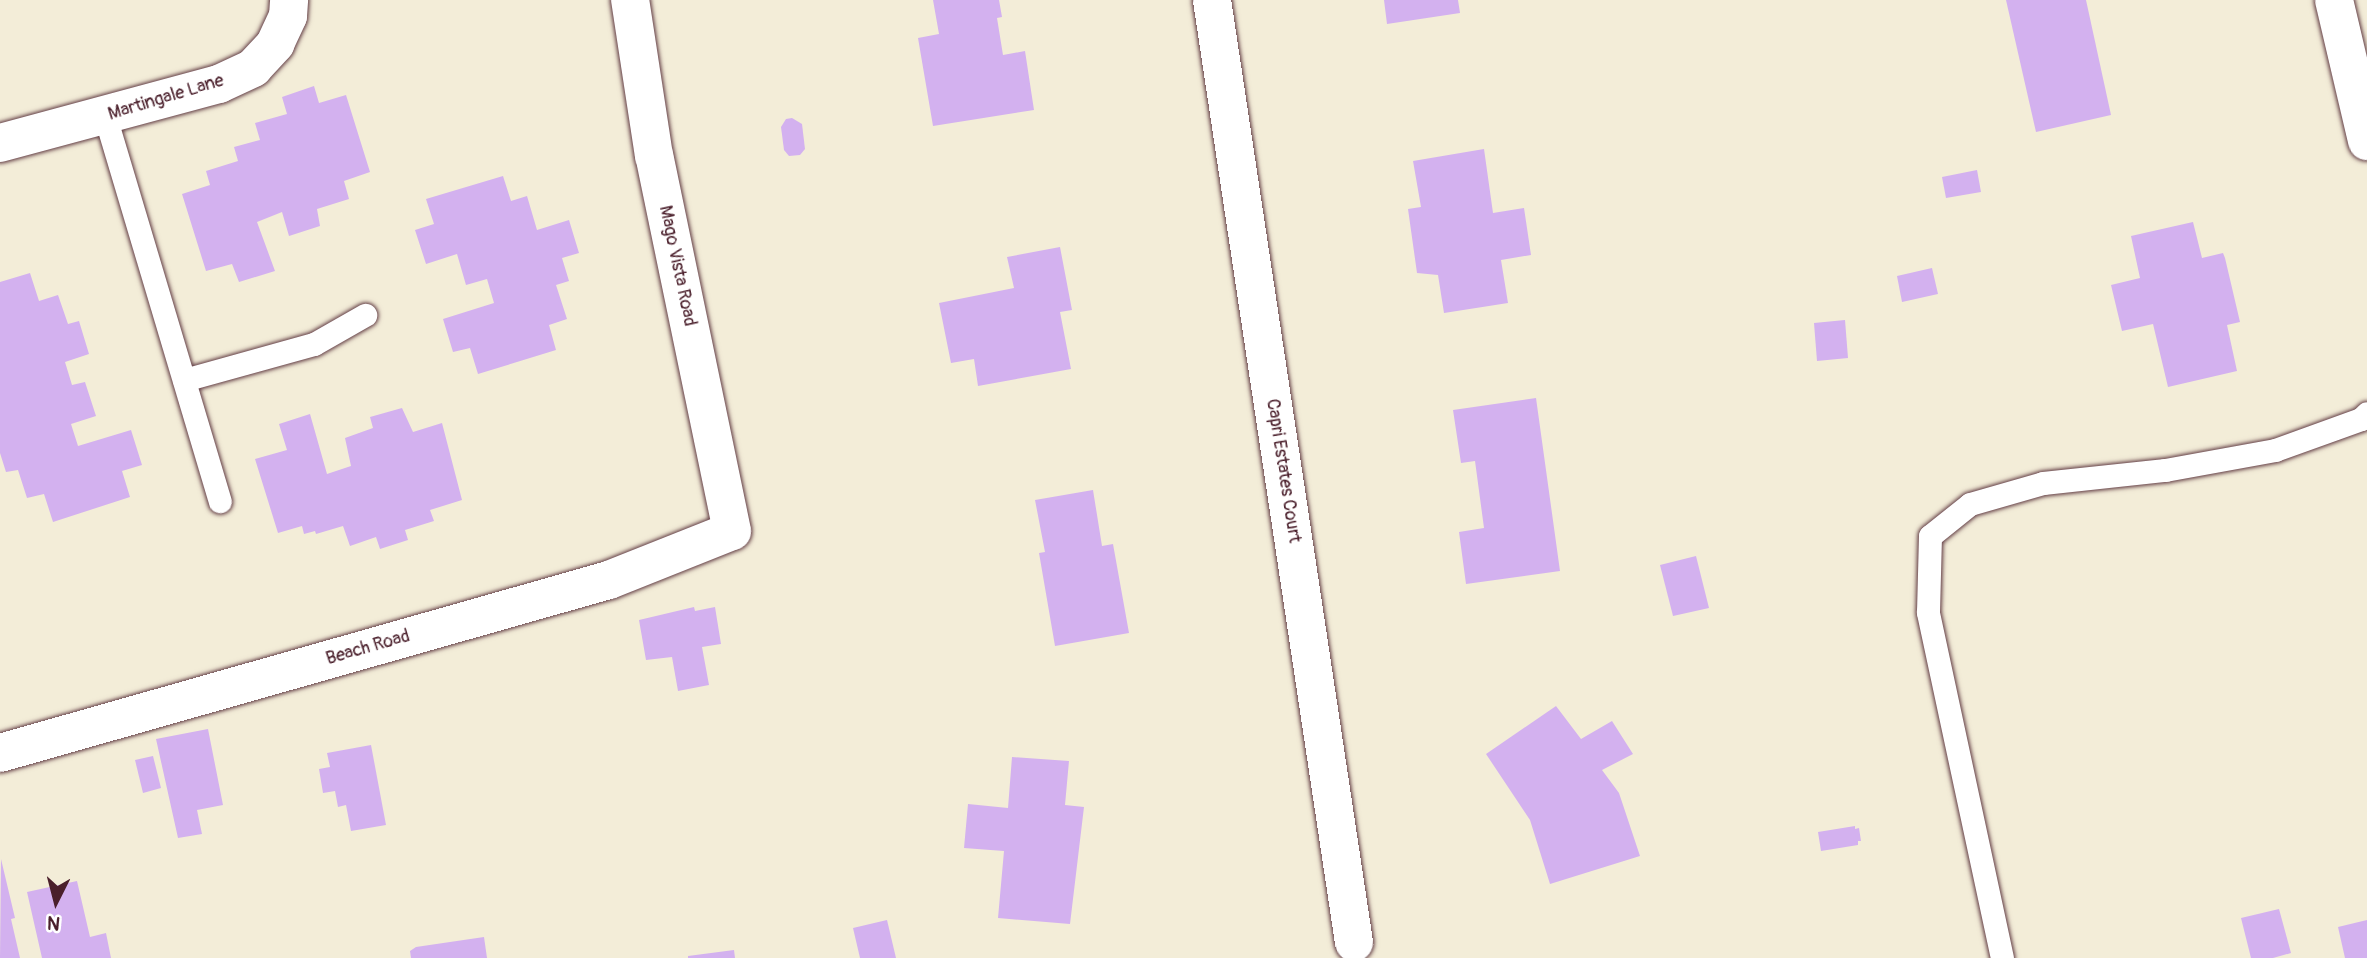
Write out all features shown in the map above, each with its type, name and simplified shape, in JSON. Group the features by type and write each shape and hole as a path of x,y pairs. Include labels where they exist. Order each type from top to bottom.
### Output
{"street":[{"name":"Martingale Lane","path":"0,143 219,84 253,68 275,44 288,16 289,0"},
{"name":"Mago Vista Road","path":"630,0 654,156 732,531"},
{"name":"Capri Estates Court","path":"1212,0 1358,950"},
{"path":"2334,0 2367,141"},
{"name":"Beach Road","path":"0,753 610,580 732,531"}],"lane":[{"path":"105,116 220,501"},
{"path":"184,380 314,344 365,315"},
{"path":"2002,958 1928,612 1930,536 1970,504 2043,483 2165,470 2275,450 2361,419 2367,413"}],"building":[{"path":"933,0 999,0 1002,17 997,18 1003,55 1025,51 1034,110 933,126 918,38 939,34"},
{"path":"1384,0 1458,0 1460,13 1387,24"},
{"path":"2006,0 2086,0 2111,115 2036,132"},
{"path":"314,86 319,103 346,95 370,172 344,181 349,199 317,209 320,226 289,236 282,212 257,222 275,271 239,282 232,264 206,271 182,194 210,185 206,171 238,161 234,147 260,140 255,123 287,114 282,97"},
{"path":"792,118 802,124 805,149 800,155 789,156 784,150 781,127 786,119"},
{"path":"1484,149 1493,213 1524,208 1531,255 1501,260 1508,303 1444,313 1438,275 1417,273 1408,209 1421,207 1413,161"},
{"path":"1977,170 1981,192 1946,198 1942,177"},
{"path":"503,176 511,201 527,196 537,230 569,220 579,253 562,258 569,281 556,285 567,319 549,325 556,350 478,374 470,348 453,352 443,319 494,303 487,279 466,285 457,254 426,264 415,230 434,224 426,199"},
{"path":"2193,222 2202,258 2223,253 2225,258 2240,322 2227,325 2237,371 2168,387 2153,324 2122,331 2111,285 2140,278 2131,236"},
{"path":"1060,247 1072,310 1060,312 1071,369 978,386 974,359 951,363 939,303 1014,288 1007,257"},
{"path":"1932,268 1938,294 1902,302 1897,276"},
{"path":"30,273 39,301 58,295 68,324 79,321 89,354 65,362 72,385 85,382 96,416 71,424 78,446 131,430 142,465 122,471 130,497 53,522 44,494 27,498 18,470 6,472 0,453 0,282"},
{"path":"1845,320 1848,358 1817,361 1814,323"},
{"path":"1536,398 1560,571 1466,584 1459,532 1484,528 1475,461 1461,463 1453,410"},
{"path":"402,408 413,432 442,423 462,500 430,510 434,521 405,530 408,540 380,549 376,537 350,546 343,526 316,534 315,531 304,534 302,526 278,533 255,459 287,450 279,424 310,414 327,474 351,466 345,438 373,428 370,417"},
{"path":"1093,490 1102,546 1113,544 1129,633 1055,646 1039,553 1045,552 1035,500"},
{"path":"1696,556 1709,608 1673,616 1660,565"},
{"path":"694,607 695,611 715,607 721,644 702,647 709,685 678,691 672,657 646,660 639,620"},
{"path":"1556,706 1581,739 1612,721 1633,754 1602,770 1619,793 1640,856 1550,884 1530,820 1486,754"},
{"path":"208,729 223,805 197,810 202,834 178,838 156,739"},
{"path":"371,745 386,825 351,831 346,805 338,807 335,791 323,793 319,769 330,767 327,753"},
{"path":"153,756 161,788 143,793 135,760"},
{"path":"1012,757 1069,761 1065,805 1084,807 1070,924 998,918 1004,851 964,848 968,804 1008,808"},
{"path":"1855,826 1855,829 1859,828 1861,841 1858,841 1858,845 1821,851 1818,832"},
{"path":"1,859 15,918 11,919 20,958 0,958"},
{"path":"77,881 90,937 106,933 111,958 42,958 27,892"},
{"path":"2279,909 2291,953 2273,958 2251,958 2241,918"},
{"path":"887,920 896,958 860,958 853,928"},
{"path":"2367,920 2367,958 2345,958 2338,927"},
{"path":"484,937 487,958 411,958 410,951 416,947"},
{"path":"734,950 735,958 688,958 688,956"}]}
